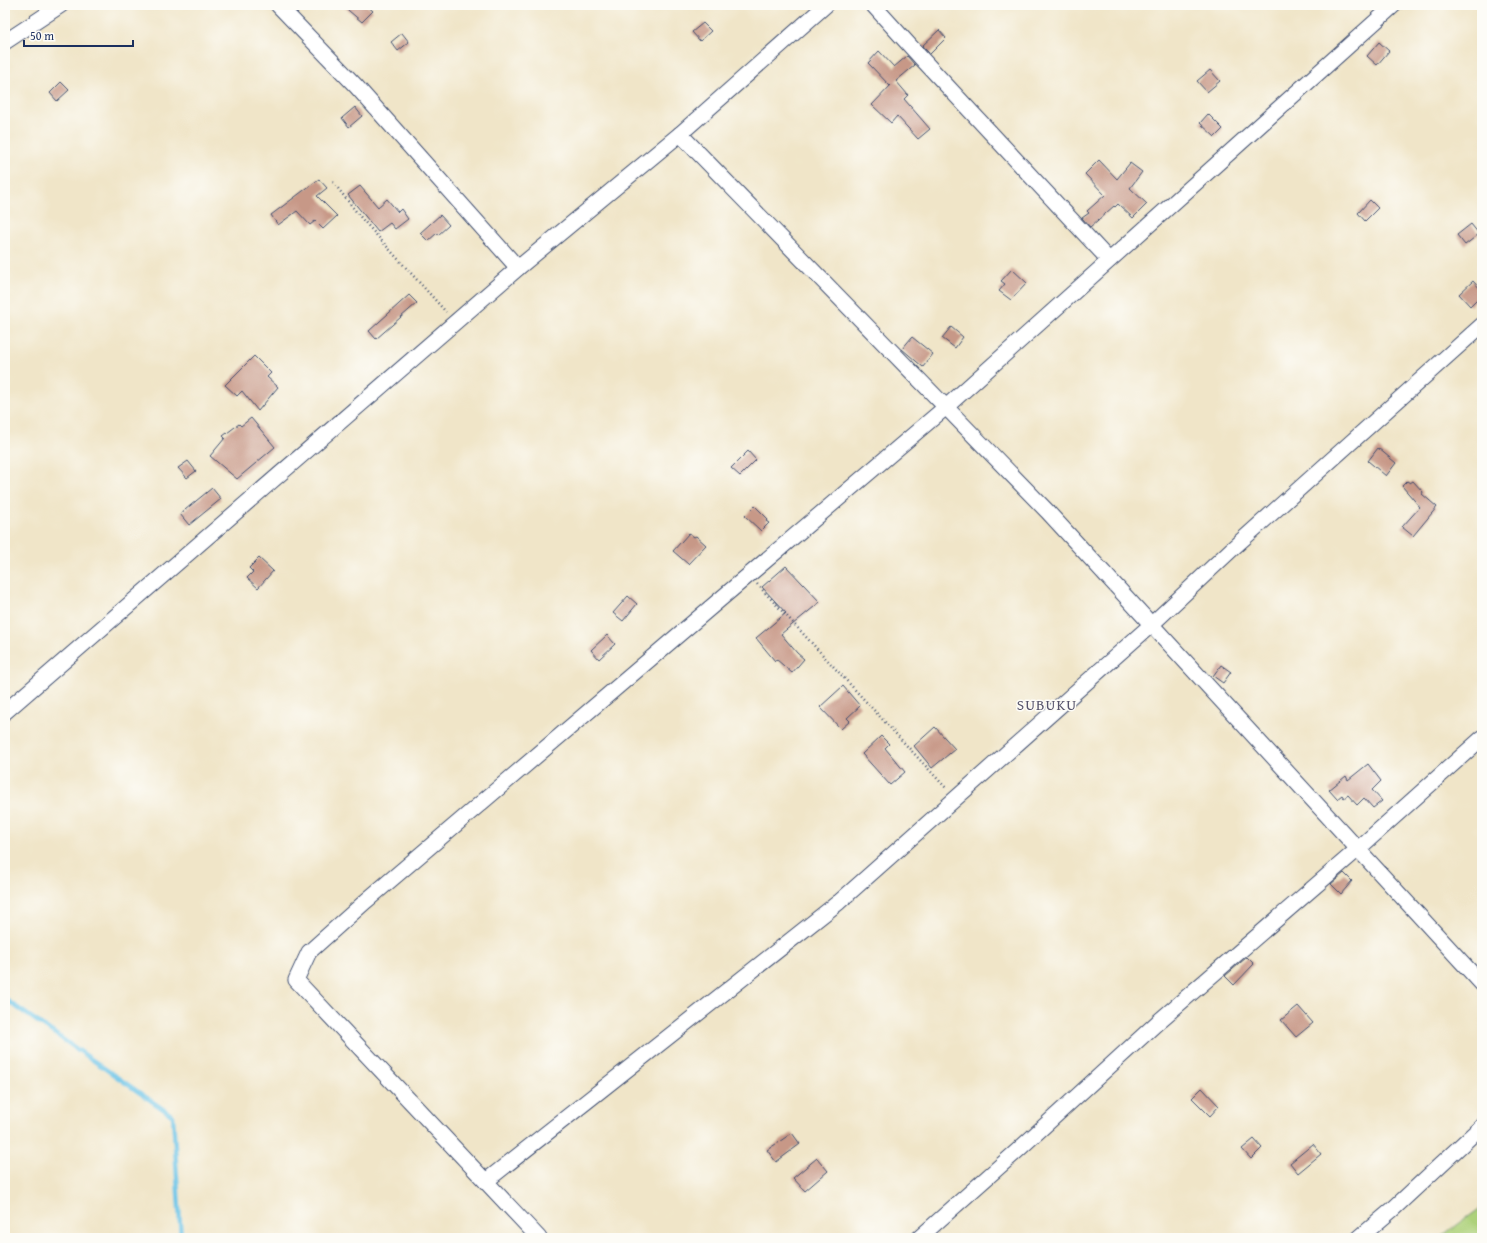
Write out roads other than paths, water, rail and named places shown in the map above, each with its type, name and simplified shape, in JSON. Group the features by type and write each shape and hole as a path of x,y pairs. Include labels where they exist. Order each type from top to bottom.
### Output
{"street":[{"path":"5,42 60,5"},
{"path":"278,5 356,86 518,268"},
{"path":"5,712 518,268 680,134 826,5"},
{"path":"873,5 1109,260"},
{"path":"539,1238 296,980 310,952 360,906 946,407 1394,5"},
{"path":"680,134 1047,511 1151,625 1245,724 1482,984"},
{"path":"486,1181 839,902 1151,625 1232,549 1482,325"},
{"path":"919,1238 1158,1022 1358,849 1482,738"},
{"path":"1359,1238 1393,1209 1482,1126"}],"waterway":[{"path":"5,999 173,1116 181,1238"}],"district":[{"name":"SUBUKU","path":"1047,705"}]}
